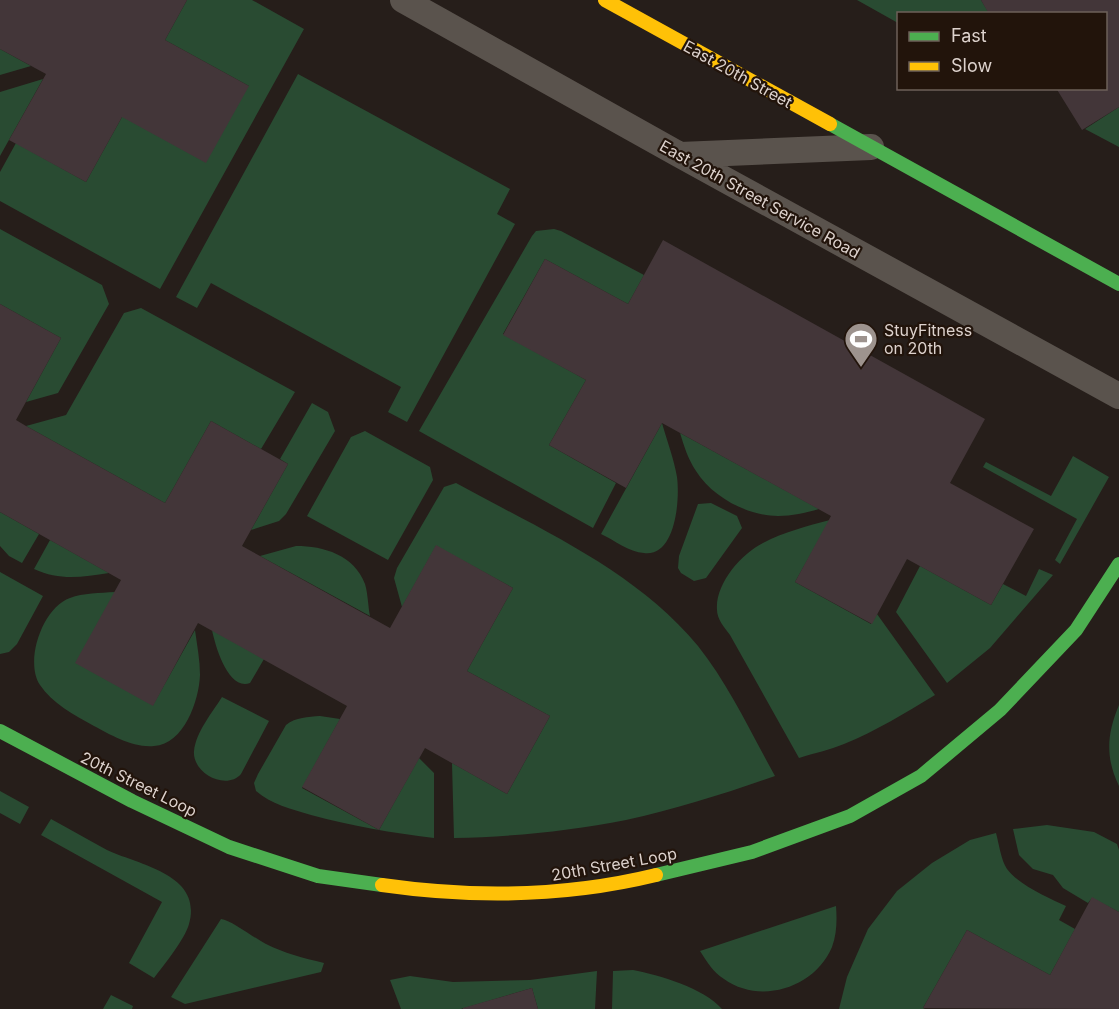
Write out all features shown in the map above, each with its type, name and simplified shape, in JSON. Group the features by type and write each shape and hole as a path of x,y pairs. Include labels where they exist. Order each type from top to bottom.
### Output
{"street":[{"name":"East 20th Street","path":"605,0 1119,284"},
{"name":"20th Street Loop","path":"0,731 132,801 229,847 318,876 432,892 553,893 645,878 752,852 850,816 921,776 1000,710 1076,630 1119,564"}],"lane":[{"name":"East 20th Street Service Road","path":"403,0 1119,396"},
{"path":"680,155 871,147"}],"green space":[{"path":"187,0 252,0 304,29 160,289 0,201 0,172 16,143 86,182 122,117 249,86 165,40"},
{"path":"857,0 981,0 988,12 897,12 897,22"},
{"path":"0,49 31,66 0,75"},
{"path":"298,74 510,189 497,214 515,224 407,422 388,412 401,387 211,283 197,308 176,297"},
{"path":"43,79 0,156 0,92"},
{"path":"1119,107 1119,147 1085,129"},
{"path":"0,229 102,285 109,304 58,393 26,402 61,338 0,304"},
{"path":"554,229 644,275 628,304 545,259 503,334 586,380 549,445 616,483 593,528 419,431 532,236 536,231"},
{"path":"141,308 295,392 261,449 211,421 165,503 26,426 66,415 124,313"},
{"path":"312,403 328,412 335,431 286,514 279,521 251,530 288,464 280,459"},
{"path":"662,423 677,477 678,499 674,525 669,537 655,552 644,553 627,548 601,534"},
{"path":"365,431 430,467 433,480 388,560 307,516 351,437"},
{"path":"680,433 819,509 798,514 767,515 743,509 721,497 696,471"},
{"path":"1073,456 1109,477 1060,564 1055,560 1077,519 983,467 986,462 1051,496"},
{"path":"456,483 553,535 616,573 673,619 698,646 720,677 775,776 702,800 626,820 540,833 454,838 452,763 507,794 550,716 467,671 513,588 436,546 402,607 394,578 397,568 444,487"},
{"path":"711,503 737,516 742,528 706,578 694,581 681,573 678,568 679,556 698,504"},
{"path":"0,512 39,534 22,563 9,556 0,546"},
{"path":"830,520 795,582 871,624 877,614 935,695 856,739 799,758 720,620 717,613 718,600 725,580 746,554 787,532"},
{"path":"50,540 109,573 62,577 34,569"},
{"path":"296,546 327,550 346,559 354,566 365,584 370,616 260,556"},
{"path":"920,566 991,605 1003,584 1026,596 1039,569 1053,575 990,648 947,683 896,612"},
{"path":"0,572 43,596 17,644 9,652 0,654"},
{"path":"115,592 153,705 195,630 200,669 197,697 188,720 174,738 165,743 154,746 138,745 101,730 57,703 40,685 36,675 35,649 39,636 44,623 60,603 75,596"},
{"path":"212,630 264,659 250,683 242,684 229,674 216,646"},
{"path":"222,697 269,721 241,774 227,781 211,777 204,772 198,766 194,751 201,730"},
{"path":"1119,705 1119,786 1111,765 1109,746 1112,726"},
{"path":"320,716 340,719 302,788 379,830 296,811 275,803 256,791 254,783 258,774 286,725 298,719"},
{"path":"419,758 434,773 434,838 379,830"},
{"path":"0,791 29,807 20,824 0,813"},
{"path":"51,819 107,850 165,874 187,893 191,907 187,930 154,978 129,963 162,902 41,835"},
{"path":"1047,825 1094,832 1117,844 1119,850 1119,912 1092,898 1088,903 1063,888 1053,875 1033,869 1019,855 1013,829"},
{"path":"996,833 1007,869 1026,886 1066,906 1059,920 1075,929 1050,975 967,930 923,1008 925,1009 839,1009 847,977 868,929 897,891 932,863 970,840"},
{"path":"836,906 835,937 824,961 800,982 785,988 754,991 738,987 717,973 700,951"},
{"path":"221,919 231,922 273,947 324,963 321,972 185,1004 171,997"},
{"path":"633,970 668,979 693,989 722,1009 612,1009 613,971"},
{"path":"597,971 595,1009 538,1009 532,988 461,1009 401,1009 390,980 410,976 453,982 530,980"},
{"path":"111,995 133,1006 132,1009 103,1009"}],"building":[{"path":"0,0 187,0 165,40 249,86 206,163 122,117 86,182 9,140 46,74 0,49"},
{"path":"981,0 1119,0 1119,107 1082,130 1057,90 1107,90 1107,12 988,12"},
{"path":"663,240 985,419 950,483 1034,529 991,605 907,559 872,624 795,582 831,516 662,423 626,488 549,445 586,380 503,335 545,259 628,304"},
{"path":"0,304 61,338 16,420 165,503 211,421 288,464 242,546 390,628 436,545 513,588 467,671 550,716 507,794 425,748 379,830 302,787 347,706 198,623 153,706 75,663 121,580 0,512"},
{"path":"1092,897 1119,912 1119,1009 923,1008 967,930 1050,975"},
{"path":"532,988 538,1009 463,1009 463,1008"}],"traffic: fast":[{"path":"830,124 1119,284"},
{"path":"656,875 752,852 850,816 921,776 1000,710 1076,630 1119,564"},
{"path":"0,731 132,801 229,847 318,876 382,885"}],"traffic: slow":[{"path":"605,0 830,124"},
{"path":"382,885 451,892 519,893 588,888 656,875"}],"place":[{"name":"StuyFitness on 20th","path":"861,368"}]}
